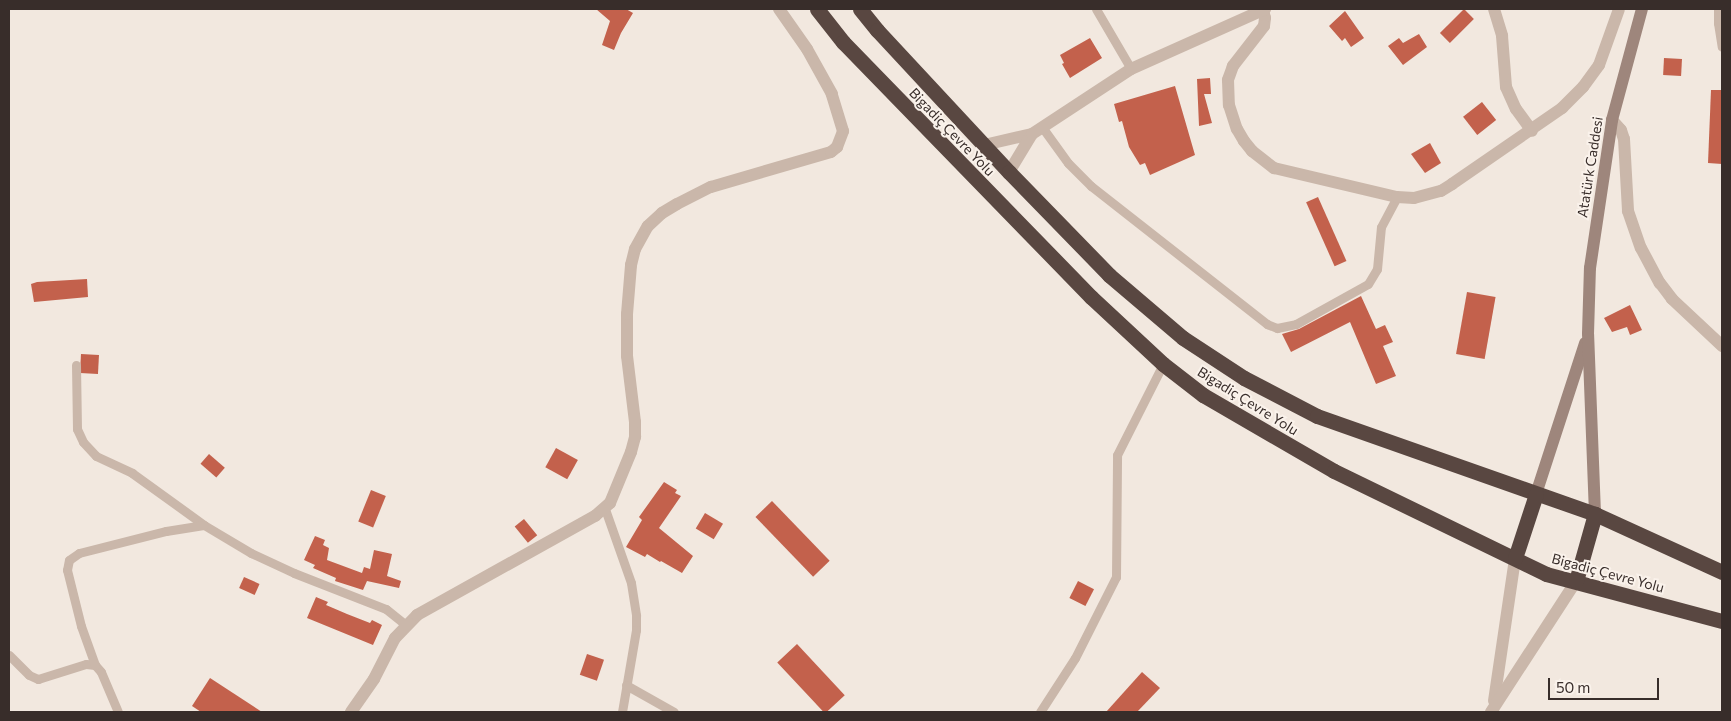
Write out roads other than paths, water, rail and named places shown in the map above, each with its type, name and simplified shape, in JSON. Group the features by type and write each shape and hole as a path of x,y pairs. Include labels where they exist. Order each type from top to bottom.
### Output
{"highway":[{"name":"Bigadiç Çevre Yolu","path":"817,9 842,42 1091,297 1163,364 1204,395 1334,472 1546,574 1722,622"},
{"name":"Bigadiç Çevre Yolu","path":"860,9 877,30 1009,172 1109,275 1183,338 1244,378 1317,416 1595,514 1722,572"},
{"path":"1515,558 1536,494"},
{"path":"1576,581 1595,514"}],"main road":[{"name":"Atatürk Caddesi","path":"1595,514 1588,334 1590,268 1612,120 1642,9"},
{"name":"Atatürk Caddesi","path":"1536,494 1588,334"}],"street":[{"path":"351,712 374,680 395,638 406,625 428,607 605,509 614,495 635,437 626,335 631,265 640,238 662,213 693,195 728,180 831,152 841,139 841,122 828,86 807,49 779,9"},
{"path":"1494,9 1502,36 1506,87 1516,109 1532,130"},
{"path":"984,145 1037,130 1132,69 1257,11 1265,18 1264,26 1234,66 1228,80 1229,105 1232,117 1252,151 1274,168 1397,196 1414,198 1441,191 1562,108 1592,76 1605,53 1619,9"},
{"path":"1612,120 1621,130 1624,139 1628,211 1641,248 1660,283 1672,299 1722,346"},
{"path":"1009,172 1037,130"},
{"path":"1492,709 1515,558"},
{"path":"1492,709 1576,581"}],"lane":[{"path":"1096,9 1132,69"},
{"path":"1718,9 1718,23 1722,46"},
{"path":"1037,130 1091,186 1267,324 1277,328 1296,324 1368,284 1377,269 1381,226 1385,214 1397,196"},
{"path":"1040,712 1074,658 1116,577 1117,455 1163,364"},
{"path":"76,365 76,422 80,436 89,450 104,461 149,484 204,525 272,564 386,609 406,625"},
{"path":"605,509 634,598 636,630 622,712"},
{"path":"118,712 95,665 81,626 67,570 69,560 76,555 137,538 204,525"},
{"path":"9,655 29,675 38,679 86,664 95,665"},
{"path":"626,686 674,712"}]}
